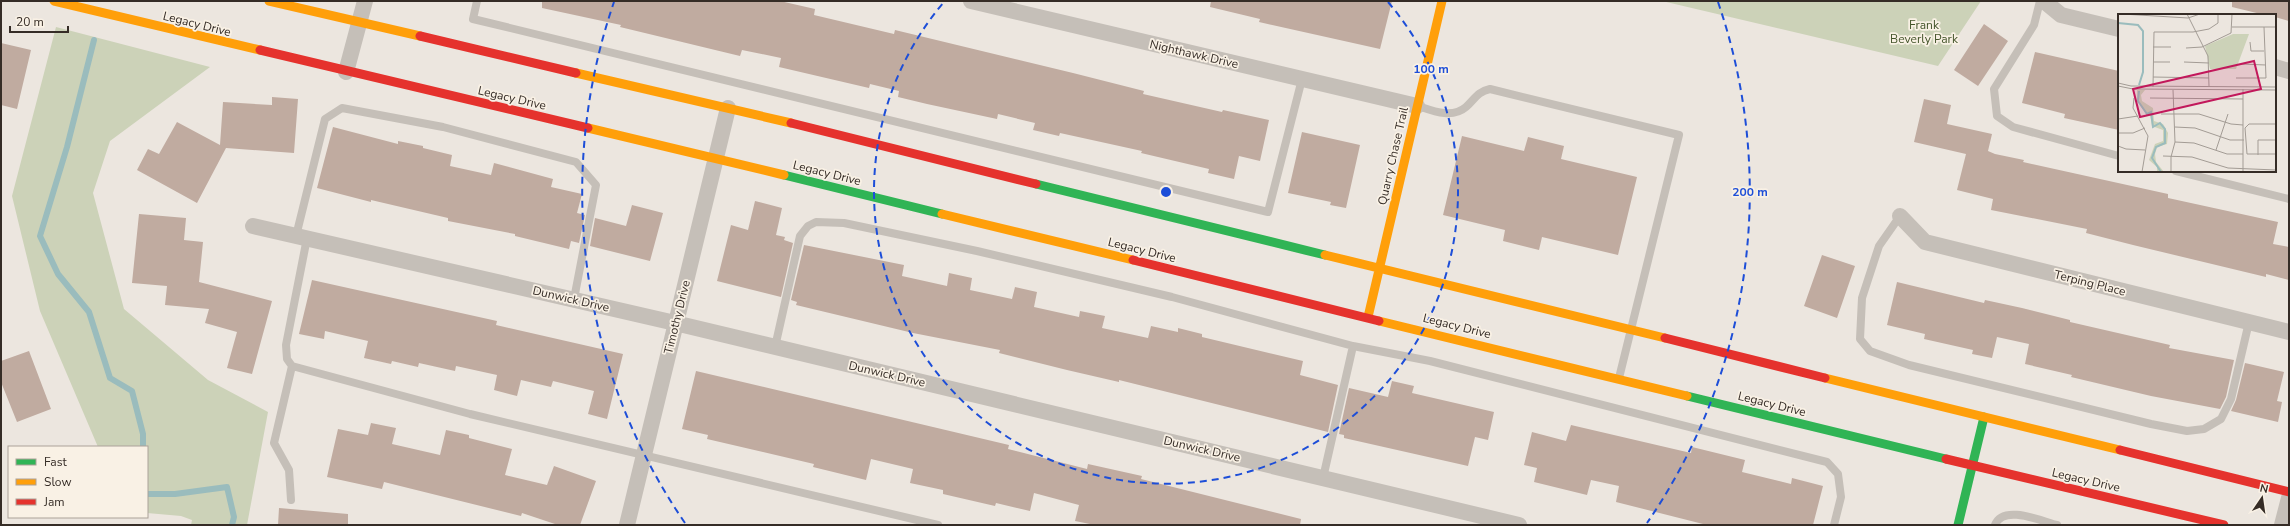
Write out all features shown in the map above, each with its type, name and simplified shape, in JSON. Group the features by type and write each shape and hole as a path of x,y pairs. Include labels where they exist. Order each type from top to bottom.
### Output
{"main road":[{"name":"Legacy Drive","path":"54,1 346,72 716,159 1368,317 1972,466 2224,525"},
{"path":"269,1 728,108 2289,492"},
{"name":"Quarry Chase Trail","path":"1368,317 1442,1"},
{"path":"1958,525 1984,417"}],"street":[{"path":"346,72 365,1"},
{"name":"Nighthawk Drive","path":"971,1 1417,106"},
{"path":"2044,1 2061,14 2118,29"},
{"path":"2276,67 2289,71"},
{"name":"Timothy Drive","path":"627,525 728,108"},
{"name":"Terping Place","path":"1900,216 1925,242 2289,332"},
{"name":"Dunwick Drive","path":"253,226 574,299 1520,525"},
{"path":"2282,525 2289,498"}],"lane":[{"path":"477,1 473,19 1268,212 1302,79"},
{"path":"2040,1 2034,25 1994,89 1997,116 2014,127 2118,156"},
{"path":"1417,106 1449,114 1458,112 1466,108 1476,95 1490,89 1679,135 1619,379"},
{"path":"574,299 596,185 576,162 443,127 342,108 325,119 302,237 286,345 286,359 292,366 470,414 644,454 938,525"},
{"path":"2180,172 2289,199"},
{"path":"1900,216 1879,246 1876,254 1862,298 1860,339 1870,351 1909,365 2150,424 2187,431 2204,429 2221,419 2231,399 2248,322"},
{"path":"774,347 800,236 808,226 816,222 844,223 977,251 1172,297 1353,346 1445,365 1826,462 1838,474 1841,497 1834,525"},
{"path":"1323,478 1353,346"},
{"path":"292,366 274,443 289,470 292,500"},
{"path":"1995,525 2001,516 2010,513 2057,525"}],"green space":[{"name":"Frank Beverly Park","path":"1662,1 1981,1 1938,66"},
{"path":"56,27 210,67 110,141 93,193 124,309 208,380 268,412 247,525 191,525 192,520 181,516 148,513 148,446 98,446 40,311 12,196"}],"building":[{"path":"542,1 780,1 815,9 814,15 894,34 895,30 1144,91 1143,94 1222,112 1223,110 1269,120 1260,161 1239,156 1234,179 1208,173 1209,169 1141,153 1142,151 1060,133 1059,136 1033,130 1035,123 998,114 997,119 927,104 898,97 899,91 870,84 869,88 779,67 781,58 742,50 740,56 620,27 621,25 542,8"},
{"path":"1211,1 1392,1 1380,49 1259,22 1260,19 1210,7"},
{"path":"2232,1 2289,1 2289,21 2276,17 2276,14 2261,14 2232,7"},
{"path":"1984,24 2008,41 1978,86 1954,70"},
{"path":"1,43 31,50 17,109 1,105"},
{"path":"2035,52 2118,71 2118,130 2064,118 2065,114 2022,103"},
{"path":"272,97 298,99 294,153 226,148 197,203 137,170 148,149 159,154 177,122 220,145 223,102 272,105"},
{"path":"1924,99 1951,105 1947,124 1992,134 1988,151 1995,154 2024,160 2023,162 2168,194 2168,198 2278,222 2273,244 2289,247 2289,280 2266,274 2266,277 2133,245 2086,233 2087,229 1991,210 1993,199 1957,190 1966,154 1914,142"},
{"path":"333,127 398,144 398,141 423,146 423,148 452,155 450,166 491,175 494,163 553,179 551,187 582,194 577,213 585,215 579,243 571,241 569,249 515,236 515,234 448,221 448,218 371,200 371,202 317,188"},
{"path":"1302,132 1360,145 1346,208 1330,205 1331,202 1288,193"},
{"path":"1462,136 1524,151 1528,137 1564,146 1561,159 1637,177 1618,255 1542,237 1539,250 1503,241 1505,230 1443,215"},
{"path":"755,201 782,208 776,235 785,237 784,240 793,243 781,297 717,281 731,225 748,230"},
{"path":"632,205 663,213 650,261 590,246 595,218 626,226"},
{"path":"139,214 186,218 184,240 203,242 199,282 272,301 252,374 227,368 237,332 205,323 209,309 165,305 167,286 132,283"},
{"path":"804,245 904,265 902,276 947,286 949,273 972,278 970,290 1012,299 1015,287 1037,292 1034,307 1079,317 1080,311 1105,316 1102,328 1148,338 1151,326 1178,332 1178,328 1202,334 1202,337 1303,361 1300,375 1338,385 1328,432 1119,380 1119,382 999,353 1000,350 913,333 796,305 797,302 791,300"},
{"path":"1822,255 1855,266 1837,318 1804,306"},
{"path":"312,280 497,321 496,325 623,354 607,419 588,414 594,391 553,381 551,387 521,380 517,396 494,390 497,375 456,366 455,371 419,363 418,367 392,361 391,364 364,358 368,341 325,331 324,339 299,334"},
{"path":"1897,282 1984,303 1985,300 2022,308 2070,320 2070,322 2170,345 2169,348 2234,360 2226,397 2220,409 2151,396 2071,377 2072,375 2025,364 2029,344 1997,337 1992,358 1972,354 1973,350 1924,339 1925,334 1887,325"},
{"path":"29,351 51,409 17,422 1,382 1,361"},
{"path":"2245,363 2284,372 2277,401 2282,402 2278,422 2231,411 2236,400"},
{"path":"696,371 1009,445 1008,449 1087,469 1088,464 1142,476 1141,479 1301,519 1300,525 1095,525 1075,521 1079,505 1034,493 1030,511 996,503 995,506 943,494 943,490 910,483 913,469 871,459 866,480 813,467 814,464 707,439 708,435 682,429"},
{"path":"1392,381 1414,386 1412,393 1494,412 1488,440 1475,437 1468,466 1344,438 1344,435 1339,434 1349,388 1388,397"},
{"path":"371,423 396,428 392,444 440,455 446,430 469,435 469,438 512,449 505,475 547,485 554,466 596,481 580,525 558,525 522,513 521,516 384,482 382,489 327,477 338,429 368,435"},
{"path":"1571,425 1691,453 1692,447 1745,460 1742,472 1791,484 1792,478 1823,486 1813,525 1707,525 1616,502 1619,486 1591,480 1587,495 1534,482 1537,468 1524,465 1532,432 1566,441"},
{"path":"279,508 348,514 348,525 278,525"}],"waterway":[{"path":"94,40 67,147 40,236 58,274 89,312 110,378 132,391 143,434 143,446"},
{"path":"148,494 175,494 227,487 234,517 232,525"}],"traffic: fast":[{"path":"784,175 942,214"},
{"path":"1036,184 1325,255"},
{"path":"1687,396 1946,459"},
{"path":"1958,525 1984,417"}],"traffic: slow":[{"path":"54,1 260,50"},
{"path":"269,1 420,36"},
{"path":"1368,317 1442,1"},
{"path":"576,73 791,123"},
{"path":"588,128 784,175"},
{"path":"942,214 1133,260"},
{"path":"1325,255 1665,338"},
{"path":"1379,321 1687,396"},
{"path":"1825,378 2120,450"}],"traffic: jam":[{"path":"420,36 576,73"},
{"path":"260,50 588,128"},
{"path":"791,123 1036,184"},
{"path":"1133,260 1379,321"},
{"path":"1665,338 1825,378"},
{"path":"2120,450 2289,492"},
{"path":"1946,459 2224,525"}]}
